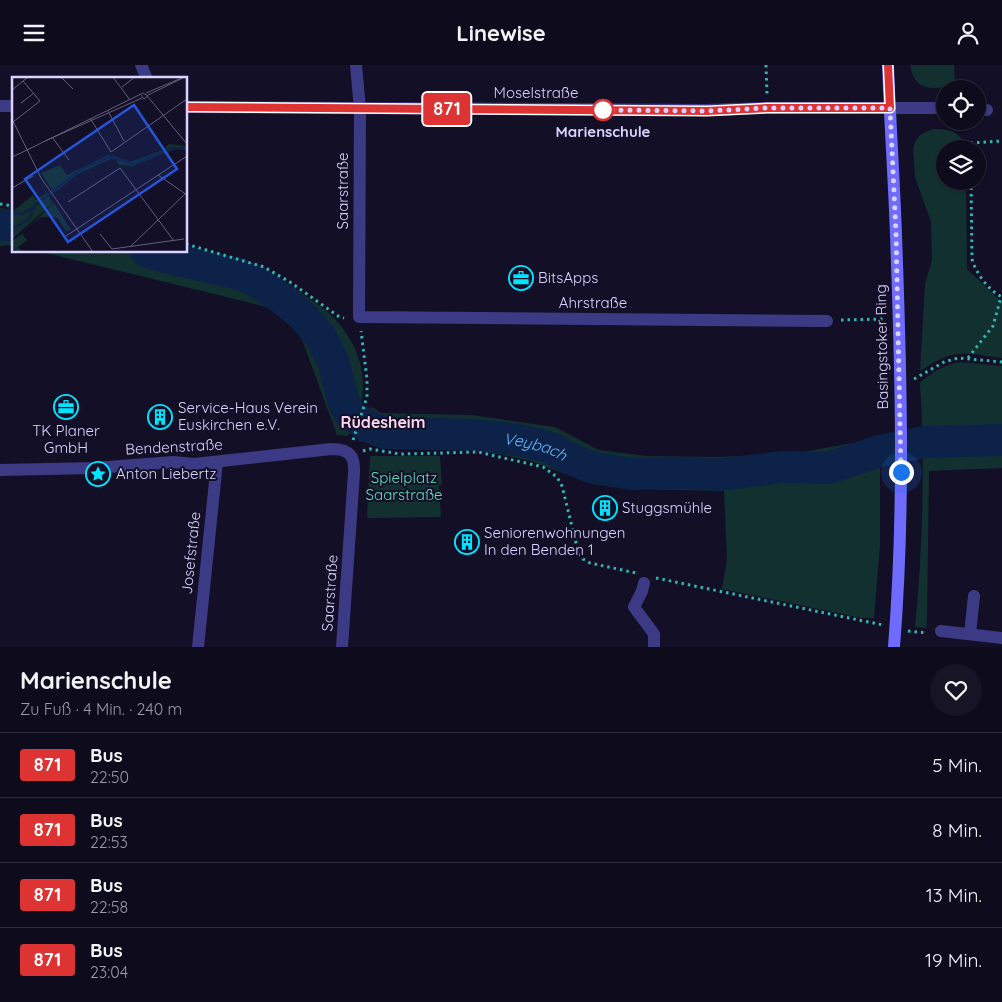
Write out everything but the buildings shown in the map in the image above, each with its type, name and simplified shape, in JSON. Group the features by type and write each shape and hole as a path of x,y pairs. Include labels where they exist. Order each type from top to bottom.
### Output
{"main road":[{"name":"Basingstoker Ring","path":"888,65 896,234 901,472 900,565 894,647"}],"street":[{"path":"141,65 146,77"},
{"name":"Saarstraße","path":"356,65 360,109 359,317"},
{"name":"Moselstraße","path":"188,107 707,111 767,108 936,109"},
{"name":"Ahrstraße","path":"359,317 827,321"},
{"name":"Bendenstraße","path":"0,470 95,468 174,462 194,464 331,449 339,449 348,453"},
{"name":"Saarstraße","path":"342,647 354,466 353,459 348,453"},
{"name":"Josefstraße","path":"198,647 217,462"},
{"path":"648,579 634,607 654,635 654,647"},
{"path":"970,634 974,596"},
{"path":"941,631 1002,637"}],"path":[{"path":"766,65 767,95"},
{"path":"986,142 1002,141"},
{"path":"968,359 993,326 1001,297 983,281 975,269 972,259 971,190"},
{"path":"188,245 264,267 290,282 338,316"},
{"path":"353,438 367,397 367,379 359,317"},
{"path":"827,321 878,319"},
{"path":"900,386 944,362 958,358 1002,362"},
{"path":"348,453 370,449 400,453 478,452 543,467 557,477 562,486 578,551 583,559 590,563 648,579 874,623"}],"green space":[{"path":"910,65 954,65 955,80 936,80 936,88 932,88 920,85 912,74"},
{"path":"932,129 944,130 954,132 962,140 936,140 936,190 966,190 967,269 1002,302 1002,358 955,354 940,359 920,371 925,284 932,260 931,222 915,177 913,149 920,135"},
{"path":"0,208 12,210 12,245 0,246"},
{"path":"188,247 235,259 264,269 276,276 333,317 353,344 359,359 363,389 356,421 348,436 337,435 303,342 295,328 271,308 46,253 188,253"},
{"path":"960,362 1002,366 1002,468 929,471 927,620 926,628 915,627 922,505 920,383 938,369"},
{"path":"372,407 381,413 472,415 555,427 599,450 647,456 719,457 797,453 880,438 880,545 874,618 861,618 722,589 727,559 724,491 633,489 592,484 531,461 475,449 399,449 364,441 360,442 358,437 366,409"},
{"name":"Spielplatz Saarstraße","path":"370,456 440,456 442,485 439,485 441,517 367,518"}],"waterway":[{"name":"Veybach","path":"0,225 12,225"},
{"name":"Veybach","path":"152,253 239,274 254,280 280,297 303,316 321,337 333,361 344,403 350,414 367,426 385,433 473,435 519,440 551,448 593,468 633,474 689,473 718,475 783,467 828,468 880,451 925,442 1002,440"}],"bus line":[{"name":"871","path":"188,107 707,111 767,108 890,108 888,65"}],"place":[{"name":"Marienschule","path":"603,110"},
{"name":"BitsApps","path":"521,278"},
{"name":"TK Planer GmbH","path":"66,407"},
{"name":"Service-Haus Verein Euskirchen e.V.","path":"160,417"},
{"name":"Anton Liebertz","path":"98,474"},
{"name":"Stuggsmühle","path":"605,508"},
{"name":"Seniorenwohnungen In den Benden 1","path":"467,542"}],"district":[{"name":"Rüdesheim","path":"383,422"}],"route":[{"path":"603,110 707,111 767,108 890,108 896,234 901,472"}]}
